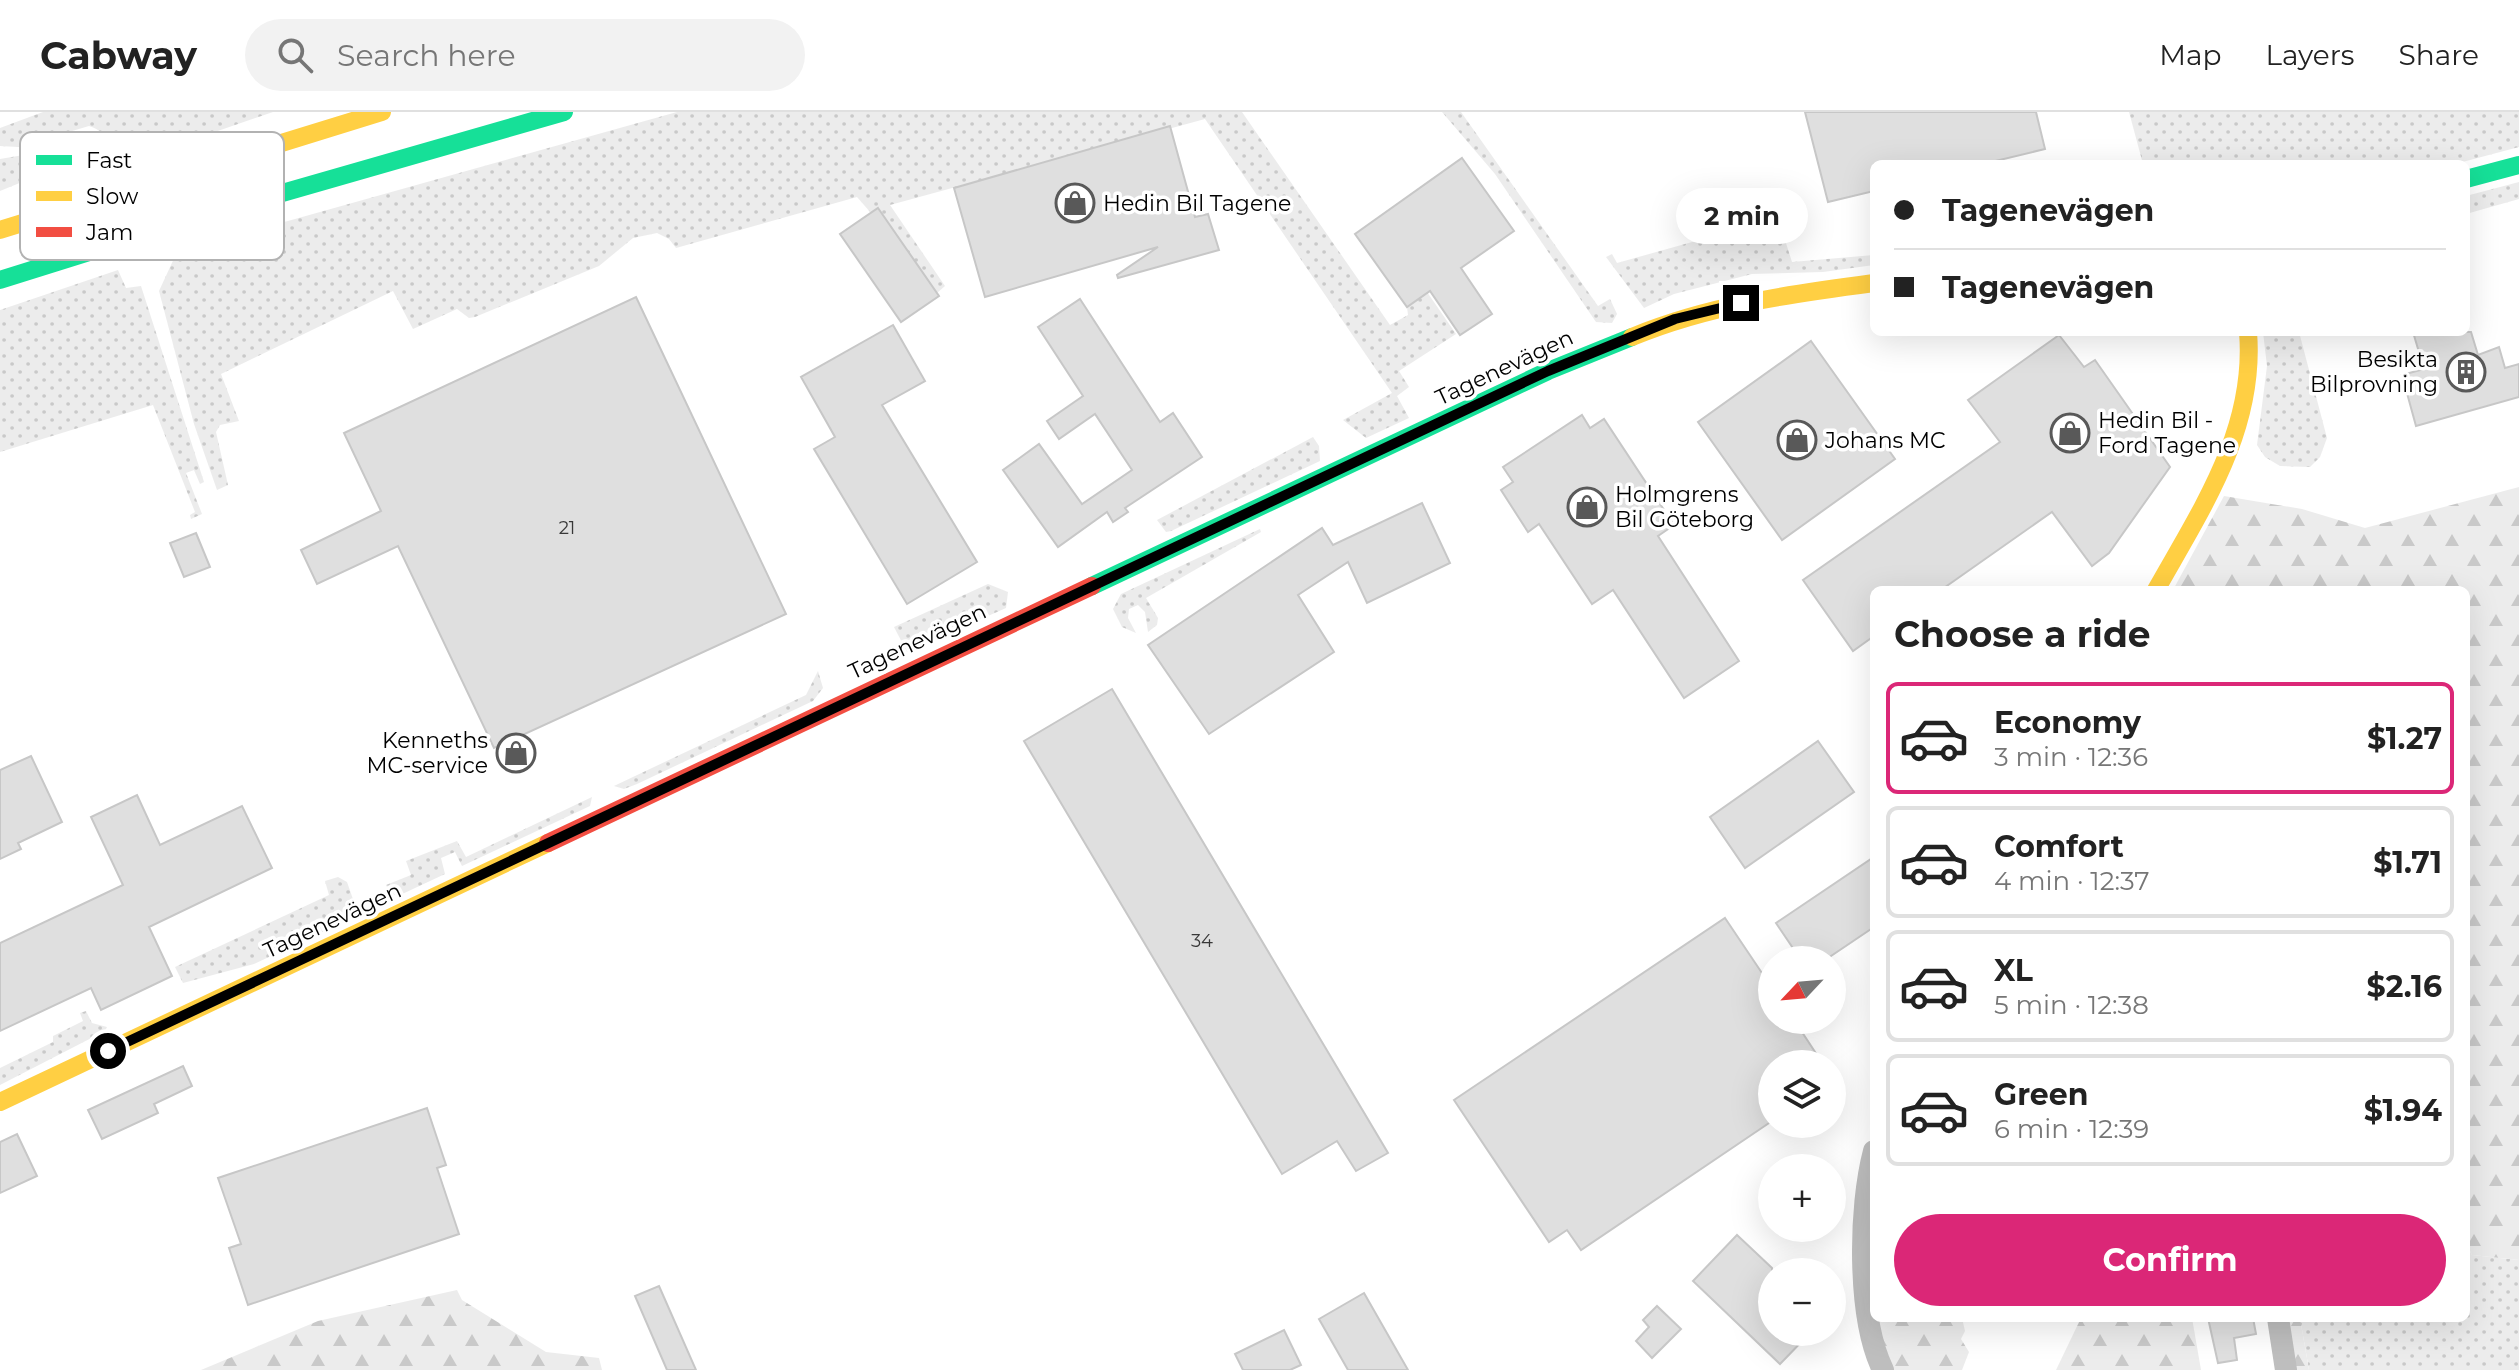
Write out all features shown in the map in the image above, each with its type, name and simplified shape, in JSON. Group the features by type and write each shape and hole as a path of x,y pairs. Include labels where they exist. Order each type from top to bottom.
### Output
{"main road":[{"path":"284,142 382,112"},
{"path":"284,192 564,112"},
{"path":"2470,178 2519,165"},
{"path":"0,230 20,224"},
{"path":"0,280 64,260"},
{"name":"Tagenevägen","path":"0,1102 1548,371 1675,319 1766,298 1870,284"},
{"path":"2158,586 2244,418 2252,381 2248,336"}],"street":[{"path":"1870,1196 1863,1276 1867,1326 1883,1370"},
{"path":"2279,1322 2286,1370"}],"green space":[{"path":"43,112 273,112 215,132 100,132 89,126 69,132 20,132 18,147 0,146 0,128"},
{"path":"677,112 1242,112 1390,325 1408,315 1407,307 1427,292 1456,334 1399,371 1409,387 1397,396 1409,418 1366,438 1343,420 1392,393 1205,119 890,205 945,286 937,293 878,208 871,213 857,197 676,248 669,239 657,233 633,238 599,266 475,317 469,318 457,309 413,329 393,291 221,374 239,421 220,425 216,432 228,485 217,490 194,424 159,291 173,260 284,260 284,222"},
{"path":"1442,112 1461,112 1598,306 1610,299 1617,314 1612,323 1596,322 1495,174"},
{"path":"2129,112 2519,112 2519,147 2470,160 2142,160"},
{"path":"20,156 20,183 0,191 0,159"},
{"path":"2519,182 2519,199 2470,213 2470,195"},
{"path":"1778,218 1792,262 1870,255 1870,266 1823,272 1752,274 1674,294 1644,308 1606,257 1612,254 1617,263"},
{"path":"118,270 126,288 141,286 204,482 200,484 194,470 186,473 202,514 191,519 190,515 195,512 153,405 0,452 0,310"},
{"path":"2263,336 2300,336 2327,438 2320,457 2310,467 2280,466 2265,457 2257,445 2267,366"},
{"path":"1313,437 1319,446 1320,461 1171,531 1166,532 1157,520"},
{"path":"2519,487 2519,1260 2472,1255 2470,1251 2470,586 2175,586 2224,496 2302,509 2365,528"},
{"path":"1260,529 1261,532 1146,598 1158,618 1157,625 1148,632 1145,612 1138,605 1129,609 1128,618 1136,633 1122,627 1113,609 1121,594"},
{"path":"988,584 1008,592 1006,608 907,652 894,627"},
{"path":"818,671 823,688 813,701 637,784 624,789 614,786 806,695"},
{"path":"592,797 590,806 462,866 455,852 441,858 445,874 398,896 390,894 386,885 411,875 406,861 457,841 466,857"},
{"path":"338,877 347,882 355,905 348,920 254,964 183,983 175,967 329,895 325,881"},
{"path":"86,1011 92,1023 107,1027 105,1031 0,1085 0,1068 53,1042 53,1036 83,1021 80,1013"},
{"path":"2470,1251 2472,1255 2519,1260 2519,1370 2309,1370 2301,1322 2470,1322"},
{"path":"457,1290 462,1300 546,1352 599,1358 602,1370 201,1370 318,1321"},
{"path":"1875,1322 1963,1322 1965,1331 1961,1339 1969,1352 1962,1370 1890,1370"},
{"path":"2079,1322 2193,1322 2201,1370 2056,1370"},
{"path":"2271,1322 2301,1322 2309,1370 2278,1370"}],"building":[{"path":"1805,112 2036,112 2045,149 2000,160 1870,160 1870,192 1828,202"},
{"name":"Hedin Bil Tagene","path":"1170,126 1195,217 1208,214 1219,250 1118,278 1117,275 1158,247 985,297 954,188"},
{"path":"1462,158 1514,231 1461,268 1492,314 1460,335 1430,291 1407,307 1355,234"},
{"path":"878,208 939,296 901,322 840,234"},
{"path":"636,297 786,614 494,748 398,546 317,584 301,550 381,511 344,433"},
{"path":"1080,299 1160,422 1173,413 1202,457 1125,508 1128,512 1113,522 1107,512 1058,547 1003,470 1039,444 1082,504 1132,470 1095,414 1059,439 1047,421 1083,396 1038,327"},
{"path":"893,325 925,381 882,405 977,562 907,604 814,449 835,437 801,377"},
{"name":"Besikta Bilprovning","path":"2471,332 2478,355 2499,347 2505,368 2519,364 2519,397 2416,426 2402,375 2424,369 2414,336 2470,336"},
{"path":"2060,336 2084,367 2095,360 2170,467 2109,553 2092,566 2052,512 1947,586 1870,586 1870,639 1853,651 1803,580 2000,442 1968,400"},
{"name":"Johans MC","path":"1811,341 1895,459 1782,540 1698,422"},
{"name":"Holmgrens Bil Göteborg","path":"1582,415 1590,428 1604,419 1674,525 1658,536 1739,661 1684,698 1613,590 1592,604 1539,524 1528,532 1501,490 1513,482 1503,467"},
{"path":"1422,503 1450,563 1367,603 1348,562 1298,595 1334,652 1209,734 1148,645 1322,528 1333,545"},
{"path":"196,533 210,567 184,577 170,543"},
{"path":"1112,689 1388,1153 1356,1171 1337,1141 1282,1174 1024,741"},
{"path":"1818,741 1854,792 1745,868 1710,817"},
{"path":"31,756 62,822 18,843 21,849 0,859 0,770"},
{"path":"137,795 160,845 242,806 272,868 149,927 172,976 101,1010 91,988 0,1031 0,943 123,885 91,817"},
{"path":"1870,860 1870,930 1846,946 1792,946 1776,923"},
{"path":"1725,918 1758,967 1758,1034 1803,1034 1814,1050 1758,1050 1758,1130 1581,1250 1567,1230 1549,1242 1454,1100"},
{"path":"183,1066 192,1086 154,1104 158,1113 102,1139 88,1110"},
{"path":"427,1108 446,1165 437,1168 459,1234 248,1305 229,1248 241,1244 218,1178"},
{"path":"17,1134 37,1176 0,1193 0,1142"},
{"path":"1737,1235 1761,1258 1758,1258 1758,1343 1693,1281"},
{"path":"659,1286 696,1370 667,1370 635,1296"},
{"path":"1364,1293 1408,1370 1348,1370 1319,1319"},
{"path":"1657,1306 1681,1329 1652,1358 1636,1341 1649,1327 1643,1320"},
{"path":"2209,1322 2254,1322 2256,1334 2234,1338 2237,1360 2218,1363"},
{"path":"1284,1330 1301,1365 1290,1370 1243,1370 1235,1354"},
{"path":"1761,1346 1797,1346 1780,1364"}],"traffic: fast":[{"path":"284,192 564,112"},
{"path":"2470,178 2519,165"},
{"path":"0,280 64,260"},
{"path":"1092,586 1548,371 1632,337"}],"traffic: slow":[{"path":"284,142 382,112"},
{"path":"0,230 20,224"},
{"path":"1632,337 1721,309 1781,296 1870,284"},
{"path":"2158,586 2207,498 2235,435 2248,368 2248,336"},
{"path":"0,1102 548,843"}],"traffic: jam":[{"path":"548,843 1092,586"}],"place":[{"name":"Hedin Bil Tagene","path":"1075,203"},
{"name":"Besikta Bilprovning","path":"2466,372"},
{"name":"Hedin Bil - Ford Tagene","path":"2070,433"},
{"name":"Johans MC","path":"1797,440"},
{"name":"Holmgrens Bil Göteborg","path":"1587,507"},
{"name":"Kenneths MC-service","path":"516,753"}],"route":[{"path":"108,1051 1548,371 1675,319 1741,303"}]}
